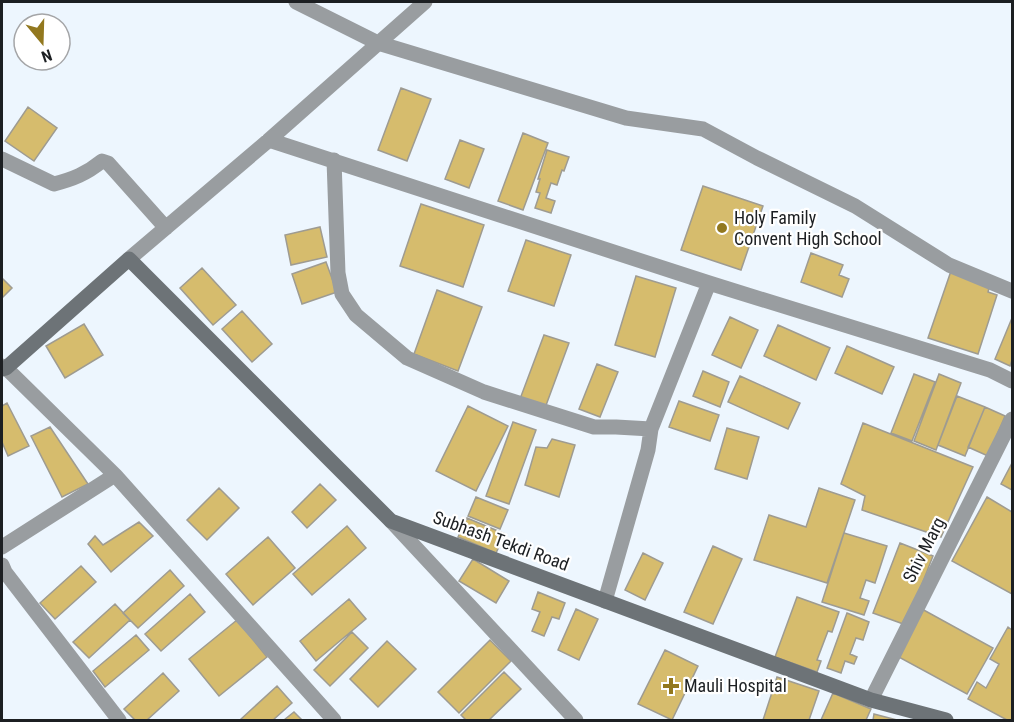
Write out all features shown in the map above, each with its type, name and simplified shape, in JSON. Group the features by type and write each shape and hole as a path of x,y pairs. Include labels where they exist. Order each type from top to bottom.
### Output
{"street":[{"path":"296,2 378,43 626,118 703,129 855,206 949,265 1012,291"},
{"path":"334,720 115,475 3,367 269,140 425,2"},
{"path":"269,140 709,283 990,370 1012,381"},
{"path":"2,159 54,184 73,179 91,170 102,161 108,163 166,228"},
{"path":"334,160 338,273 342,294 356,315 407,358 484,392 594,427 651,429"},
{"name":"Subhash Tekdi Road","path":"129,260 391,521 871,700 946,720"},
{"path":"605,601 648,450 651,429 709,283"},
{"name":"Shiv Marg","path":"871,700 1012,418"},
{"path":"2,547 115,475"},
{"path":"391,521 576,720"},
{"path":"2,565 118,720"}],"building":[{"path":"401,88 431,99 407,161 378,150"},
{"path":"28,107 57,128 34,161 5,141"},
{"path":"523,133 548,143 523,210 498,201"},
{"path":"460,140 484,149 469,188 445,179"},
{"path":"547,150 569,157 557,185 551,183 546,198 555,201 551,213 535,208 540,193 536,192 540,179 538,179"},
{"name":"Holy Family Convent High School","path":"703,186 763,206 741,270 681,250"},
{"path":"421,204 484,225 463,287 400,266"},
{"path":"320,227 327,257 291,265 285,235"},
{"path":"526,240 571,255 554,306 508,291"},
{"path":"811,253 843,265 839,275 849,279 842,297 801,282"},
{"path":"326,262 337,292 302,304 292,274"},
{"path":"202,268 236,305 213,325 180,288"},
{"path":"951,271 990,284 988,292 997,295 978,354 928,338"},
{"path":"636,276 676,288 655,357 615,345"},
{"path":"2,278 12,288 2,298"},
{"path":"437,290 482,307 458,371 414,354"},
{"path":"242,311 272,344 252,362 222,329"},
{"path":"730,317 758,330 741,368 712,355"},
{"path":"1012,318 1012,360 1010,366 995,359"},
{"path":"84,324 103,355 65,378 46,346"},
{"path":"778,325 830,348 816,380 764,356"},
{"path":"544,335 569,343 545,408 520,399"},
{"path":"847,346 894,367 882,394 835,373"},
{"path":"597,364 618,372 600,417 579,409"},
{"path":"703,371 729,382 720,407 693,396"},
{"path":"914,374 935,382 912,441 891,433"},
{"path":"939,374 961,383 936,450 914,441"},
{"path":"740,376 800,403 788,429 728,402"},
{"path":"957,396 985,407 965,456 938,445"},
{"path":"679,401 719,415 710,441 669,427"},
{"path":"7,403 29,446 8,456 2,442 2,406"},
{"path":"468,406 508,426 476,491 436,471"},
{"path":"985,407 1005,416 988,456 968,447"},
{"path":"513,422 536,430 509,504 486,496"},
{"path":"863,423 973,467 941,537 862,510 865,496 841,484"},
{"path":"50,427 88,484 62,497 31,436"},
{"path":"727,428 759,437 747,479 715,469"},
{"path":"552,439 575,445 559,497 525,485 536,447 547,448"},
{"path":"1012,463 1012,490 1001,484"},
{"path":"320,484 336,500 307,528 292,512"},
{"path":"219,488 239,508 207,540 187,520"},
{"path":"819,488 855,500 827,583 754,560 769,515 806,527"},
{"path":"476,497 508,510 500,529 468,516"},
{"path":"987,497 1012,512 1012,594 952,561"},
{"path":"467,518 505,534 496,553 458,537"},
{"path":"139,522 153,536 111,572 88,544 95,536 103,545"},
{"path":"347,526 366,548 312,595 293,574"},
{"path":"844,533 887,546 875,583 866,580 860,598 869,601 864,615 822,602"},
{"path":"268,537 295,568 253,605 226,574"},
{"path":"900,543 933,556 906,625 873,613"},
{"path":"713,546 742,559 713,624 684,612"},
{"path":"643,553 663,563 645,600 625,590"},
{"path":"473,559 509,581 496,603 459,581"},
{"path":"81,566 96,582 55,619 40,603"},
{"path":"170,570 184,586 138,628 123,613"},
{"path":"538,592 565,603 559,619 552,617 544,636 532,631 540,612 532,609"},
{"path":"190,594 205,612 161,651 145,634"},
{"path":"797,597 839,612 832,632 828,631 817,660 821,661 817,672 775,657"},
{"path":"349,599 366,619 316,661 300,641"},
{"path":"115,604 130,620 89,658 73,642"},
{"path":"920,608 993,648 967,694 895,655"},
{"path":"576,609 598,619 579,660 558,650"},
{"path":"847,613 869,622 863,640 856,638 850,654 857,657 854,664 845,661 841,673 827,668"},
{"path":"237,620 267,657 219,696 189,659"},
{"path":"1008,627 1012,630 1012,720 1007,720 968,699 977,682 986,688 999,664 990,659"},
{"path":"352,632 368,648 330,686 314,670"},
{"path":"136,635 149,650 105,687 93,671"},
{"path":"490,640 511,661 459,713 438,692"},
{"path":"387,641 416,669 378,707 350,679"},
{"path":"665,650 698,666 672,720 638,704"},
{"path":"504,672 521,689 489,720 466,720 461,715"},
{"path":"163,673 179,691 147,720 135,720 124,709"},
{"path":"777,677 819,691 809,720 763,720"},
{"path":"277,686 292,703 273,720 240,720"},
{"path":"833,693 871,709 866,720 821,720"},
{"path":"294,712 302,720 284,720"},
{"path":"874,714 897,720 873,720"}],"place":[{"name":"Holy Family Convent High School","path":"722,228"},
{"name":"Mauli Hospital","path":"671,686"}]}
